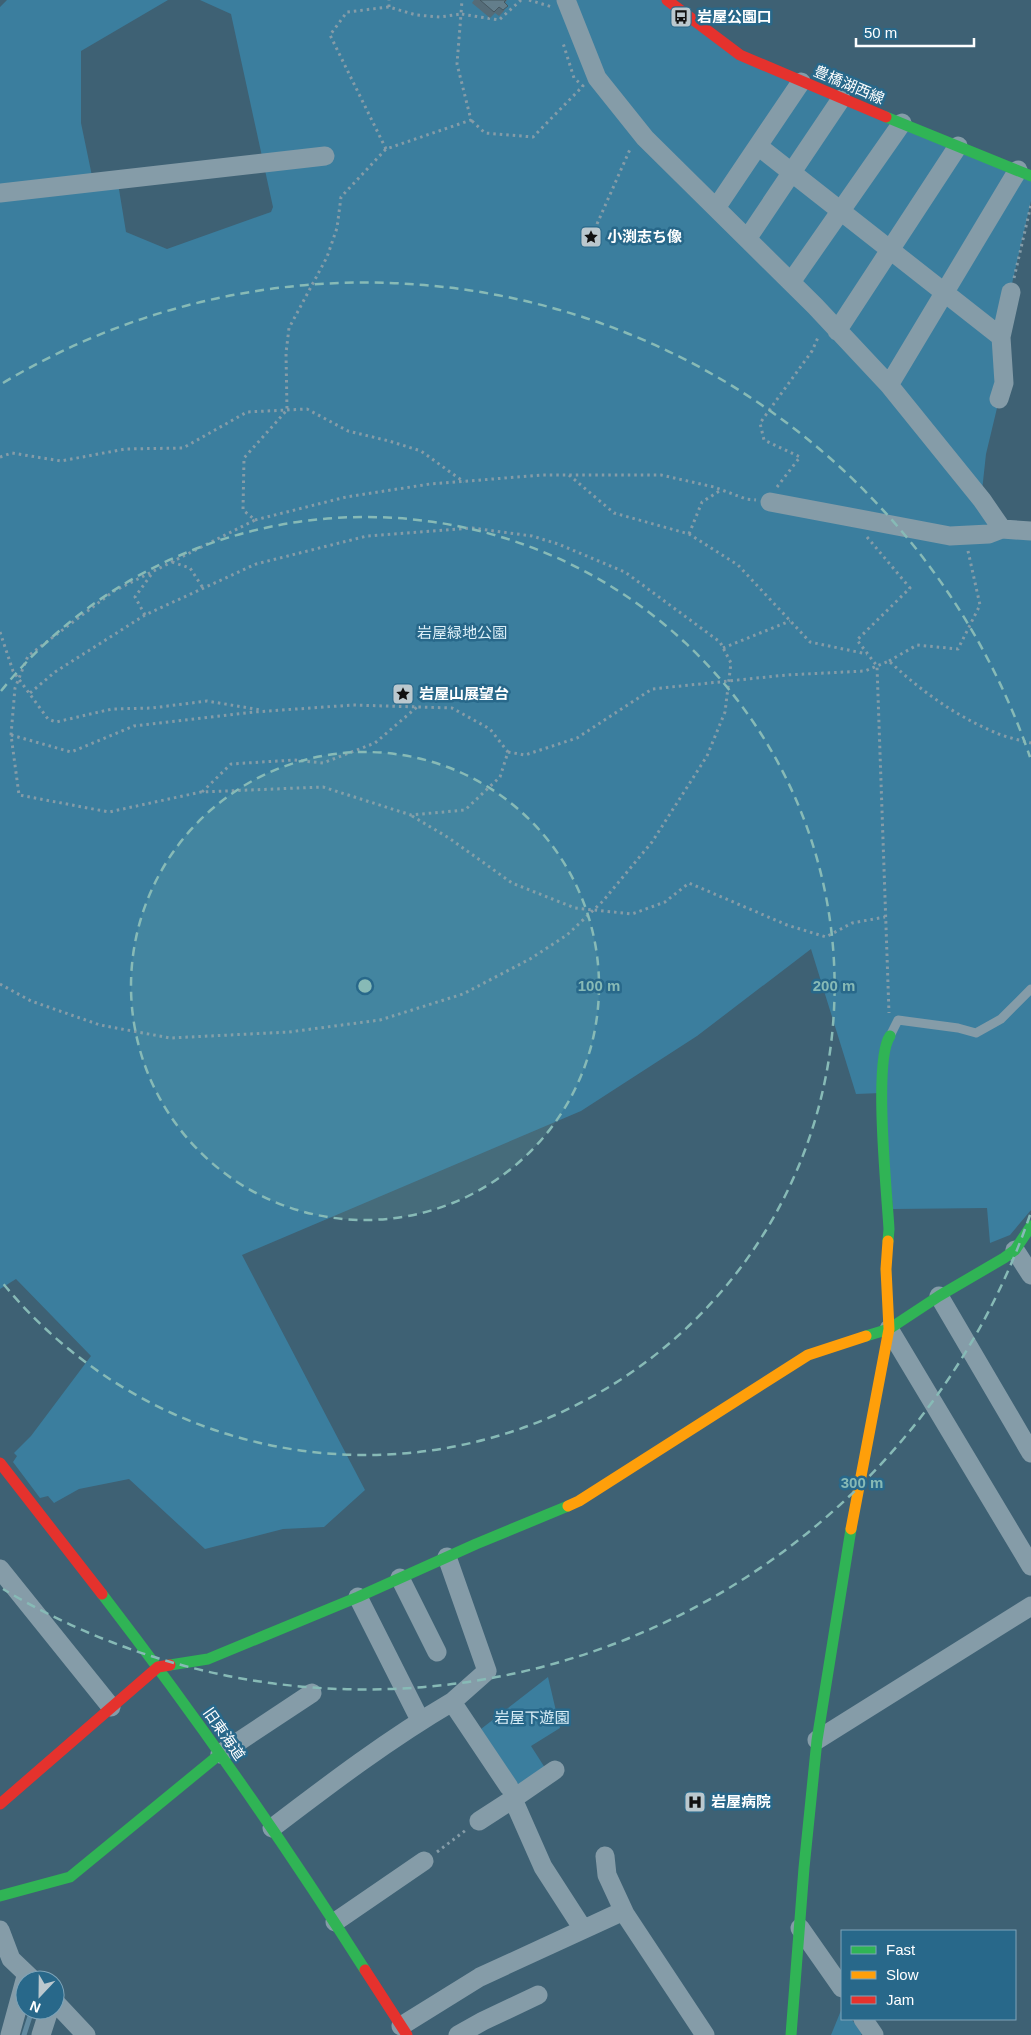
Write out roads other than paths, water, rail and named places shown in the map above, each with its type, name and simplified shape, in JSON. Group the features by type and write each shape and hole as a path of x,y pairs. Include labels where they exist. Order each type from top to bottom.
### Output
{"street":[{"name":"豊橋湖西線","path":"667,0 740,55 841,99 1027,173"},
{"path":"559,3 597,78 638,130 791,282 889,385 982,500 1002,529"},
{"path":"716,208 801,82"},
{"path":"747,239 841,99"},
{"path":"791,282 902,123"},
{"path":"758,146 1001,337"},
{"path":"832,325 889,250 958,146"},
{"path":"0,193 326,156"},
{"path":"889,385 945,292 1027,173"},
{"path":"999,399 1004,383 1001,337 1011,292"},
{"path":"770,502 931,533 970,536 989,534 1002,529 1031,531"},
{"path":"791,2035 804,1868 817,1740 842,1580 889,1329 886,1269 889,1229 881,1093 885,1043 890,1036"},
{"path":"0,1803 158,1667 208,1659 358,1597 579,1501 808,1355 889,1329 939,1296 1004,1258 1015,1250 1031,1226"},
{"path":"1015,1250 1031,1275"},
{"path":"939,1296 1030,1447"},
{"path":"889,1329 1031,1566"},
{"name":"旧東海道","path":"0,1463 158,1667 220,1754 300,1867 404,2031"},
{"path":"272,1828 343,1774 420,1720 452,1702 487,1671 448,1557"},
{"path":"0,1569 111,1707"},
{"path":"400,1578 437,1652"},
{"path":"358,1597 420,1720"},
{"path":"817,1740 1031,1606"},
{"path":"0,1896 70,1877 220,1754 312,1693"},
{"path":"452,1702 511,1793 543,1867 583,1930"},
{"path":"479,1821 511,1793 555,1770"},
{"path":"605,1856 607,1875 625,1914 652,1952 705,2035"},
{"path":"335,1922 424,1861"},
{"path":"404,2031 480,1977 619,1913 625,1914"},
{"path":"800,1928 841,1987"},
{"path":"0,1930 11,1959 20,1970"},
{"path":"458,2035 538,1995"},
{"path":"65,2013 86,2035"},
{"path":"10,2035 15,2019"},
{"path":"41,2035 46,2020"},
{"path":"864,2020 874,2035"}],"lane":[{"path":"890,1036 898,1020 958,1028 976,1033 1001,1019 1031,989"}],"waterway":[{"path":"24,2035 29,2020"}],"place":[{"name":"岩屋公園口","path":"681,17"},
{"name":"小渕志ち像","path":"591,237"},
{"name":"岩屋山展望台","path":"403,694"},
{"name":"岩屋病院","path":"695,1802"}],"park label":[{"name":"岩屋緑地公園","path":"462,633"},
{"name":"岩屋下遊園","path":"532,1718"}]}
